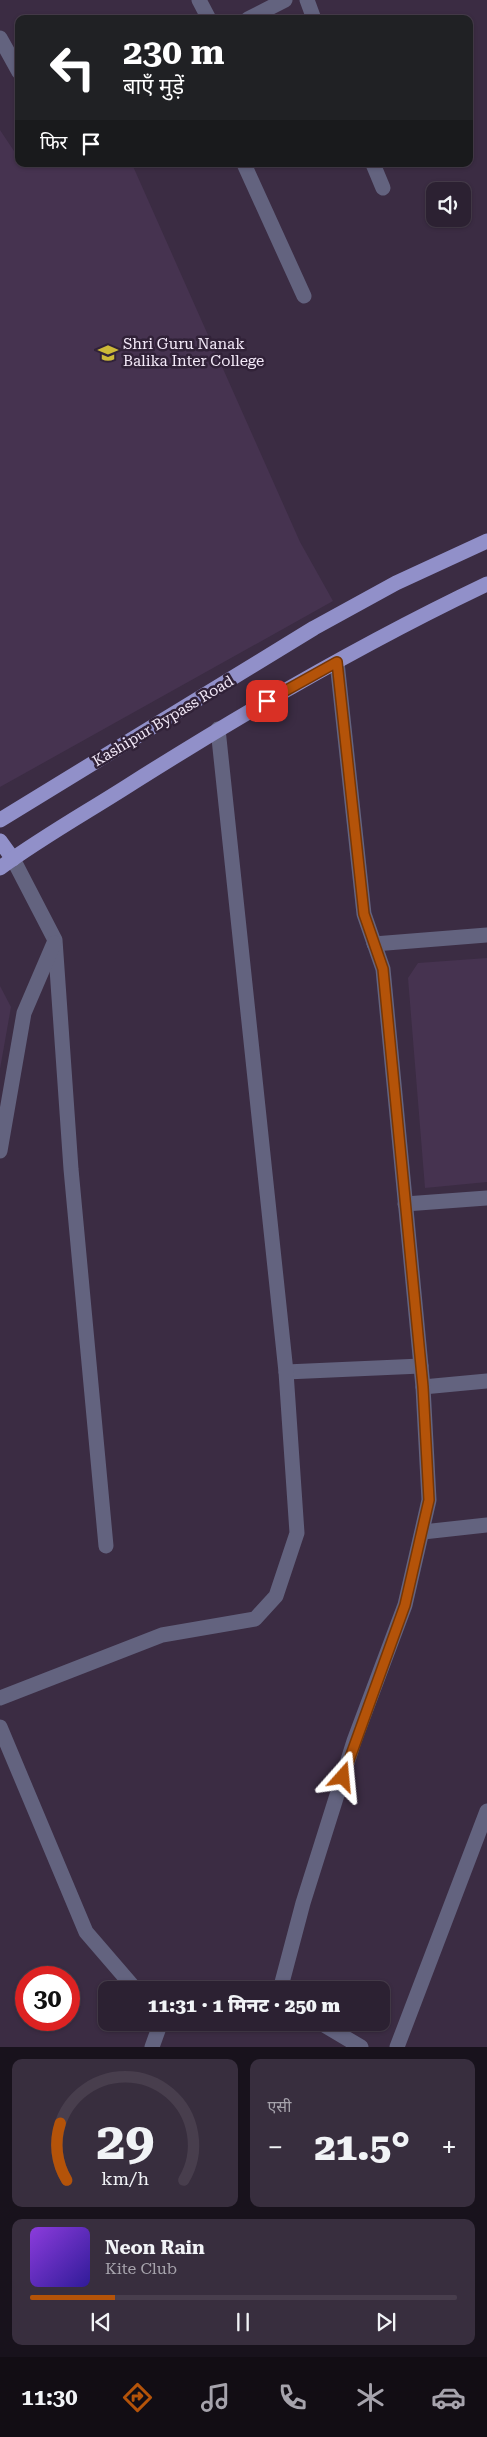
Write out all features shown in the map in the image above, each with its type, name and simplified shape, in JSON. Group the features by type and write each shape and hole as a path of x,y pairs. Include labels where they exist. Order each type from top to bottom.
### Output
{"main road":[{"name":"Kashipur Bypass Road","path":"0,820 314,628 396,584 487,541"},
{"path":"0,868 218,729 337,662 487,584"},
{"path":"0,841 13,859"}],"street":[{"path":"199,0 207,15"},
{"path":"256,15 285,0"},
{"path":"307,0 313,15"},
{"path":"0,38 15,65"},
{"path":"245,167 304,296"},
{"path":"374,167 383,188"},
{"path":"282,1981 303,1903 351,1751 405,1605 429,1500 423,1387 383,969 364,914 337,662"},
{"path":"1,1695 162,1635 255,1619 276,1596 297,1533 286,1372 218,729"},
{"path":"13,859 55,940 71,1169 106,1546"},
{"path":"374,944 487,935"},
{"path":"0,1151 24,1014 55,940"},
{"path":"406,1204 487,1198"},
{"path":"286,1372 421,1366"},
{"path":"423,1387 487,1381"},
{"path":"422,1532 487,1525"},
{"path":"0,1727 86,1932 128,1981"},
{"path":"397,2047 487,1810"},
{"path":"152,2047 157,2031"},
{"path":"334,2031 361,2047"}],"shaded area":[{"name":"Shri Guru Nanak Balika Inter College","path":"0,130 15,152 15,167 133,167 300,542 333,601 0,787"},
{"path":"487,958 487,1182 425,1188 408,978 418,963"},
{"path":"0,986 11,1007 0,1069"}],"place":[{"name":"Shri Guru Nanak Balika Inter College","path":"108,353"}],"route":[{"path":"267,701 337,662 364,914 383,969 423,1387 429,1500 405,1605 354,1741 343,1777"}]}
